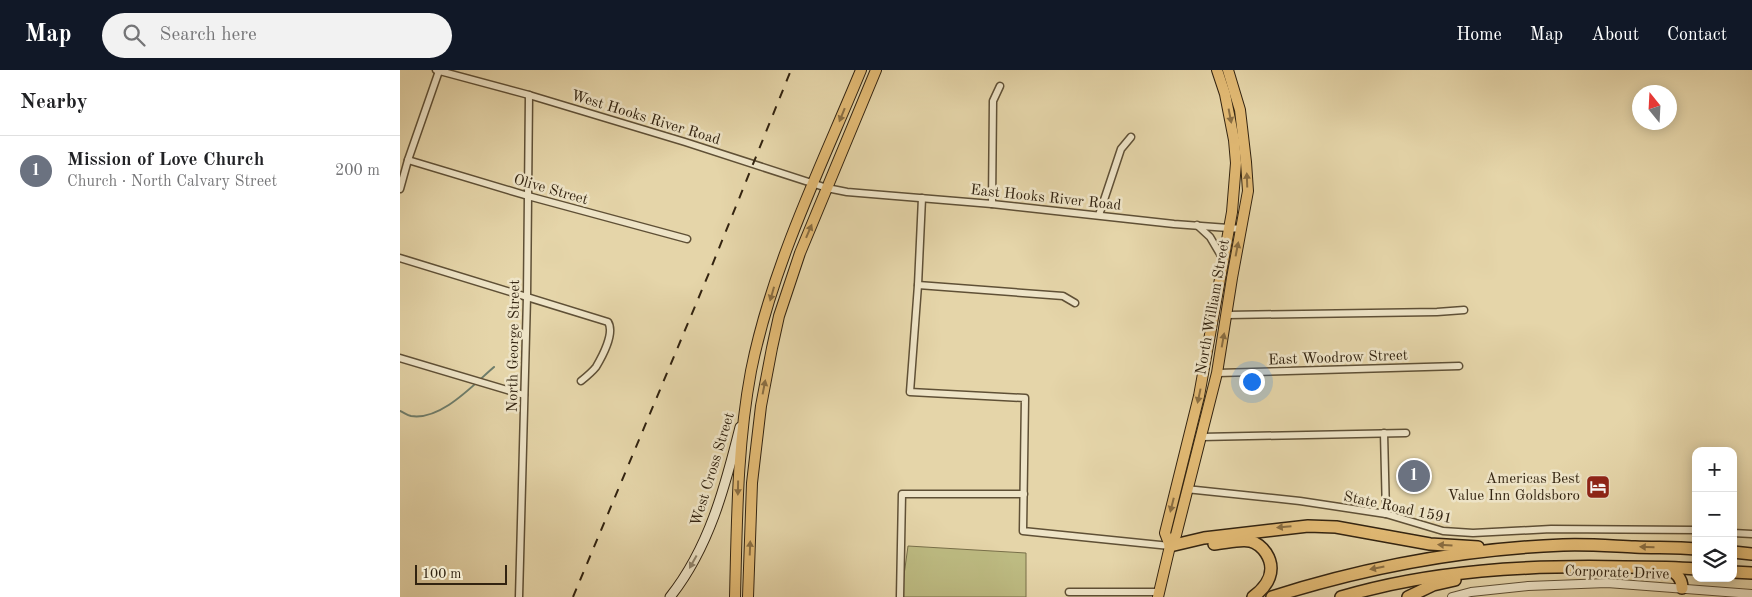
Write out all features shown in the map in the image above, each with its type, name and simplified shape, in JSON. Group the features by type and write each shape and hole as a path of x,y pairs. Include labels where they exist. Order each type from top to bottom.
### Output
{"highway":[{"path":"1170,546 1204,538 1308,526 1336,527 1430,544 1511,549"},
{"path":"1170,546 1206,545 1244,540 1260,545 1272,568 1267,583 1253,597"},
{"path":"1272,597 1315,583 1373,569 1438,558 1511,549 1564,545 1692,549"},
{"path":"1737,552 1752,554"},
{"path":"1341,597 1434,576 1502,570 1567,566 1692,570"},
{"path":"1666,568 1673,571 1679,577 1682,588"},
{"path":"1408,597 1433,585 1502,570"},
{"path":"1737,572 1752,573"},
{"path":"1682,588 1692,574"}],"main road":[{"path":"735,597 740,441 752,370 766,312 787,248 861,70"},
{"path":"748,597 752,482 756,444 779,316 800,253 876,70"},
{"name":"North William Street","path":"1170,546 1165,533 1199,396 1229,228 1236,163 1234,140 1225,94 1217,70"},
{"name":"North William Street","path":"1159,595 1170,546 1176,535 1186,489 1217,372 1248,191 1240,110 1228,70"},
{"path":"766,312 779,316"},
{"name":"West Cross Street","path":"670,597 686,576 708,531 728,472 747,400"}],"street":[{"name":"West Hooks River Road","path":"438,70 529,95 828,188 847,192"},
{"path":"400,189 438,70"},
{"path":"992,204 993,101 1000,86"},
{"name":"North George Street","path":"519,597 527,297 529,95"},
{"path":"1100,215 1121,149 1130,137"},
{"name":"Olive Street","path":"408,160 528,196 687,239"},
{"name":"East Hooks River Road","path":"847,192 992,204 1242,229"},
{"path":"922,198 910,392 1025,398 1023,531 1170,546"},
{"path":"1197,225 1210,237 1224,259"},
{"path":"400,258 601,318 608,322 611,327 611,335 595,368 581,381"},
{"path":"918,285 1063,296 1075,303"},
{"path":"1227,315 1464,310"},
{"path":"400,358 524,394"},
{"name":"East Woodrow Street","path":"1217,372 1459,366"},
{"path":"1384,433 1386,514"},
{"path":"1201,437 1406,433"},
{"name":"State Road 1591","path":"1186,489 1300,501 1386,514 1443,531 1473,533 1551,529 1692,530"},
{"path":"900,597 902,494 1024,494"},
{"path":"1737,533 1752,534"},
{"name":"Corporate Drive","path":"1452,597 1481,591 1607,583 1752,594"},
{"path":"1069,592 1159,595"}],"shaded area":[{"path":"908,546 1026,553 1026,597 901,597"}],"waterway":[{"path":"400,411 411,416 434,413 456,400 494,367"}],"railway":[{"path":"573,597 709,273 791,70"}],"place":[{"name":"Mission of Love Church","path":"1414,476"},
{"name":"Americas Best Value Inn Goldsboro","path":"1598,487"}]}
